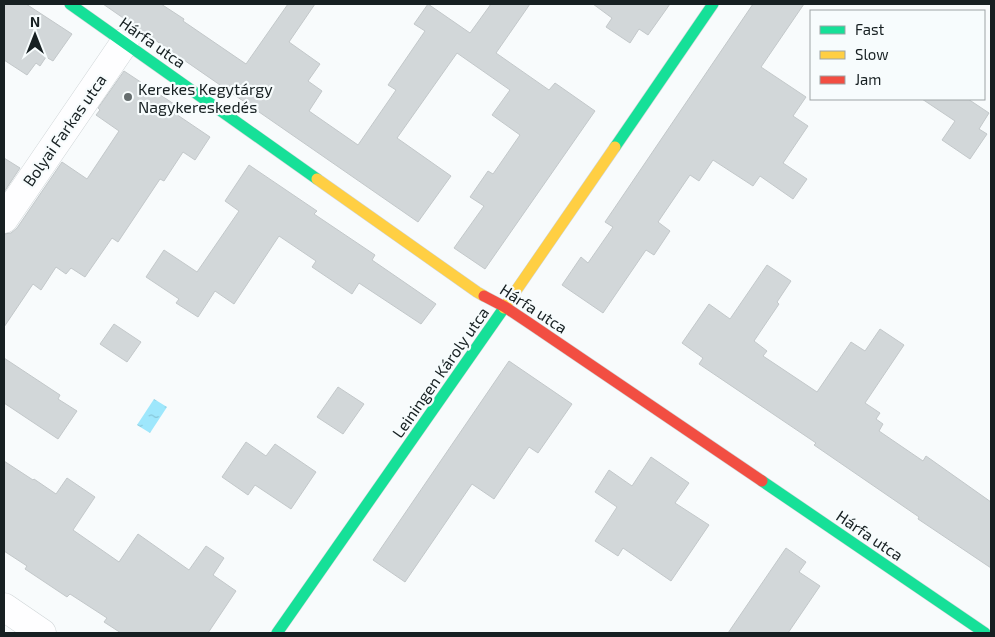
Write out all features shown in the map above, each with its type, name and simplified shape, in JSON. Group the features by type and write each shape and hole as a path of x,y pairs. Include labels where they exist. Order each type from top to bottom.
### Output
{"street":[{"name":"Hárfa utca","path":"70,4 477,292 505,307 985,633"},
{"name":"Leiningen Károly utca","path":"277,633 505,307 709,5"},
{"name":"Bolyai Farkas utca","path":"4,219 125,42"},
{"path":"4,607 42,633"}],"water":[{"path":"154,399 167,407 150,433 137,425"}],"building":[{"path":"4,4 26,4 72,34 53,61 46,57 40,66 36,63 27,75 4,60"},
{"path":"103,4 161,4 246,64 288,4 315,4 289,42 320,64 308,81 322,91 309,111 358,145 396,90 388,85 425,31 414,24 428,4 470,33 491,4 530,4 496,53 549,90 555,83 595,111 485,269 454,248 484,206 470,197 488,171 493,174 520,135 492,115 510,90 457,53 397,138 451,176 418,222"},
{"path":"593,4 670,4 648,35 639,29 630,43 606,27 612,18"},
{"path":"753,4 804,4 761,67 806,97 793,116 808,126 783,163 807,179 793,199 760,176 753,186 713,160 699,181 690,175 658,222 670,231 654,255 646,250 603,313 562,285 581,257 588,263 613,227 605,222"},
{"path":"124,71 177,106 173,112 210,137 195,160 183,152 164,181 160,179 118,242 112,238 85,277 71,268 66,274 56,267 41,290 33,284 4,327 4,234 11,233 17,228 62,162 87,179 119,131 96,115 100,110 98,108"},
{"path":"924,100 970,100 989,113 979,129 987,134 970,159 942,140 955,121"},
{"path":"4,158 20,168 4,192"},
{"path":"249,165 317,211 314,214 375,255 372,260 436,304 421,324 359,283 352,294 312,267 316,261 279,236 234,304 215,291 198,317 176,303 179,299 146,277 164,250 197,272 239,211 225,201"},
{"path":"767,265 791,281 777,302 779,304 754,341 767,351 763,356 817,392 851,342 865,351 880,329 904,345 865,403 880,413 876,419 883,424 879,431 923,461 926,456 991,502 991,568 814,445 816,443 699,364 703,358 682,343 709,304 730,319"},
{"path":"114,324 141,342 127,362 100,344"},
{"path":"4,358 60,395 58,399 77,411 58,439 4,403"},
{"path":"509,361 572,404 538,453 529,447 494,499 472,484 405,582 373,560"},
{"path":"338,387 364,404 343,434 317,417"},
{"path":"246,442 266,456 275,444 316,472 291,509 255,485 248,495 222,477"},
{"path":"651,457 689,483 675,503 709,525 671,581 623,548 618,556 595,541 617,507 595,492 609,470 632,486"},
{"path":"4,461 56,494 67,478 95,497 73,530 119,562 138,534 189,570 206,546 224,558 213,575 236,591 208,633 121,633 104,622 107,618 70,594 67,597 25,569 27,566 4,551"},
{"path":"786,548 806,562 799,572 820,586 788,633 728,633"}],"traffic: fast":[{"path":"70,4 317,179"},
{"path":"615,147 713,4"},
{"path":"277,633 504,308"},
{"path":"762,481 985,633"}],"traffic: slow":[{"path":"504,308 615,147"},
{"path":"317,179 484,296"}],"traffic: jam":[{"path":"484,296 505,307 762,481"}],"place":[{"name":"Kerekes Kegytárgy Nagykereskedés","path":"128,97"}]}
